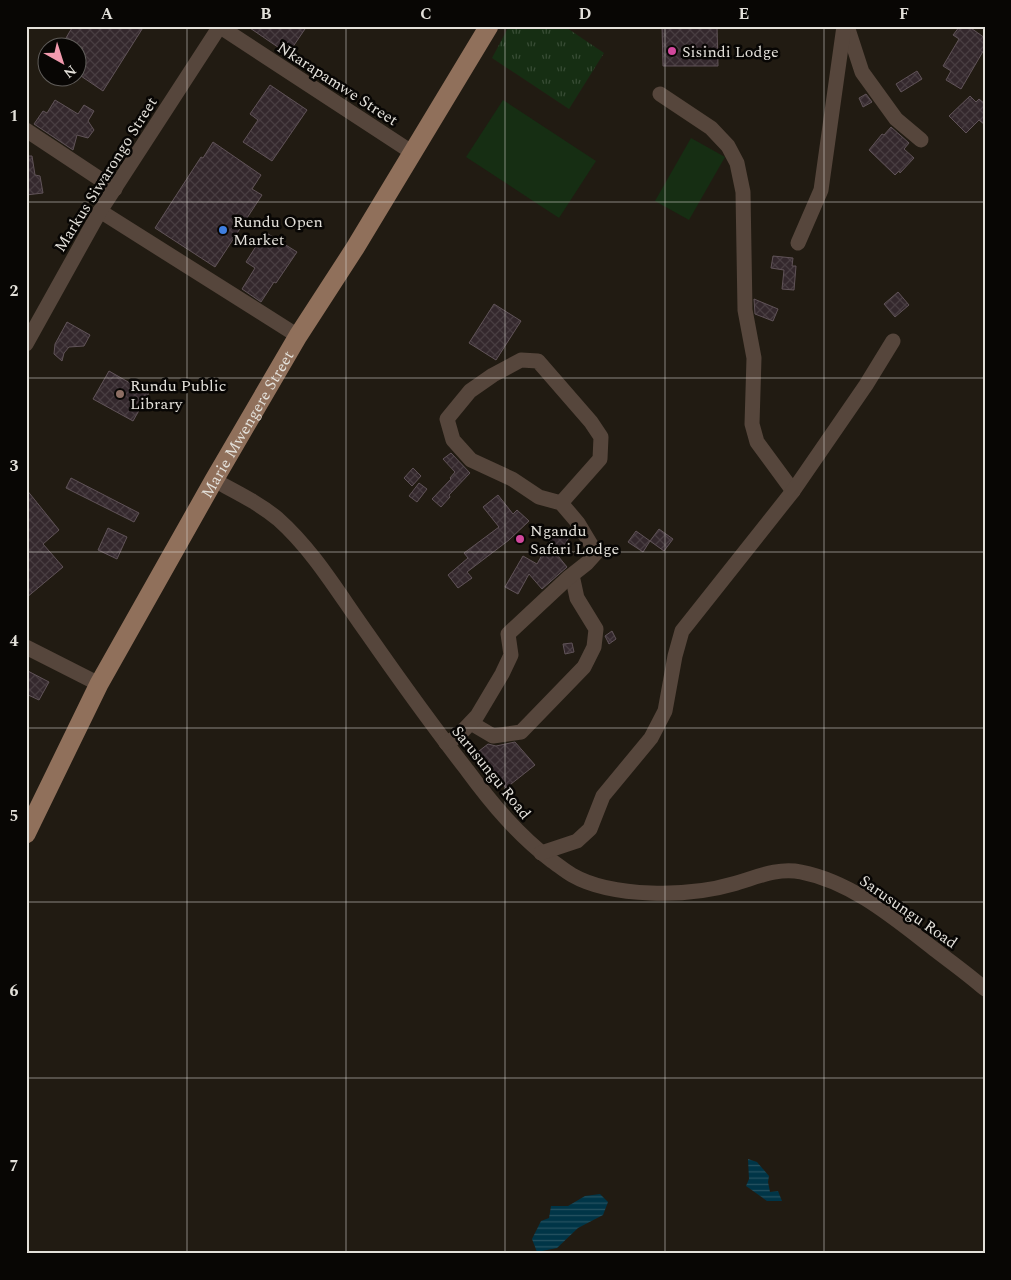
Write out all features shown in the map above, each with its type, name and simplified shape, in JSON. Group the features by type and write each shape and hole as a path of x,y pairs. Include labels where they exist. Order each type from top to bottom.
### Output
{"main road":[{"name":"Marie Mwengere Street","path":"26,834 99,684 214,480 298,336 355,248 489,26"}],"street":[{"name":"Nkarapamwe Street","path":"220,26 413,153"},
{"name":"Markus Siwarongo Street","path":"26,344 100,211 220,26"},
{"path":"846,26 862,72 896,119 922,140"},
{"path":"798,243 821,190 846,26"},
{"path":"660,94 711,128 728,146 737,163 743,192 745,310 754,358 752,424 757,442 793,491"},
{"path":"26,130 115,189"},
{"path":"100,211 298,336"},
{"path":"541,853 578,842 590,829 603,796 651,738 665,711 675,656 682,631 793,491 866,386 893,341"},
{"path":"446,743 457,737 478,716 511,655 508,634 572,575 588,563 596,553 578,523 561,503 539,496 512,479 471,460 453,440 447,419 470,391 493,375 522,360 538,361 591,422 601,438 600,459 561,503"},
{"name":"Sarusungu Road","path":"214,480 253,501 276,517 296,537 330,581 446,743 510,824 541,853 571,875 596,886 658,893 702,892 732,885 769,872 784,870 801,872 836,883 863,897 907,928 985,989"},
{"path":"471,723 493,736 521,732 584,667 594,647 596,629 577,598 572,575"},
{"path":"26,647 99,684"}],"green space":[{"path":"509,26 564,26 604,53 569,109 492,58"},
{"path":"503,100 596,161 559,218 466,157"},
{"path":"691,138 725,157 689,220 655,201"}],"water":[{"path":"748,1159 757,1162 769,1176 770,1192 778,1191 782,1201 767,1201 746,1186 749,1179"},
{"path":"600,1194 608,1202 603,1215 578,1228 557,1248 537,1252 532,1239 541,1221 549,1218 551,1206 568,1206 585,1196"}],"building":[{"path":"73,26 144,26 103,91 88,81 88,38 66,38"},
{"path":"247,26 307,26 288,54"},
{"path":"662,26 717,26 718,66 663,66"},
{"path":"960,26 968,26 985,38 985,48 961,89 946,80 951,71 943,66 959,39 953,35"},
{"path":"917,71 922,79 901,92 896,84"},
{"path":"270,85 307,110 272,161 243,142 258,120 250,114"},
{"path":"866,94 872,102 863,107 859,98"},
{"path":"970,96 976,102 979,99 985,104 985,125 979,120 966,133 949,116"},
{"path":"55,100 78,114 84,105 94,111 88,121 94,130 88,138 77,135 73,150 34,124 43,111 47,113"},
{"path":"891,127 909,143 904,149 914,158 900,173 899,171 895,175 869,150 882,134 884,135"},
{"path":"213,142 261,175 252,189 262,195 215,267 155,228 201,157 203,158"},
{"path":"26,156 32,156 35,175 40,176 43,193 26,195"},
{"path":"265,232 297,252 261,302 242,289 255,268 246,262"},
{"path":"773,256 793,258 792,266 796,266 794,290 782,289 784,270 771,268"},
{"path":"898,292 909,305 895,317 884,304"},
{"path":"754,299 778,309 773,321 755,314"},
{"path":"494,304 521,321 496,360 469,343"},
{"path":"67,322 90,335 84,346 69,347 64,353 62,361 54,354 55,344"},
{"path":"109,371 130,383 131,381 150,391 133,421 93,399"},
{"path":"451,453 470,473 449,495 450,497 441,507 432,499 455,472 443,459"},
{"path":"413,468 421,476 412,486 404,478"},
{"path":"71,478 139,513 134,522 66,488"},
{"path":"419,483 427,489 417,502 409,496"},
{"path":"26,489 59,530 43,544 63,567 26,598"},
{"path":"498,495 513,514 517,510 529,521 509,540 467,572 472,578 458,588 448,575 468,558 464,553 499,527 483,507"},
{"path":"108,528 127,537 117,559 98,550"},
{"path":"659,529 673,539 664,551 650,541"},
{"path":"556,530 569,537 558,556 567,567 542,589 529,574 518,594 505,587 523,556 537,564"},
{"path":"636,531 650,541 643,552 628,542"},
{"path":"612,631 616,639 609,644 605,636"},
{"path":"572,643 574,652 565,654 563,644"},
{"path":"26,670 49,682 39,700 26,694"},
{"path":"515,742 535,765 506,788 479,751 488,744 496,746"}],"place":[{"name":"Sisindi Lodge","path":"672,51"},
{"name":"Rundu Open Market","path":"223,230"},
{"name":"Rundu Public Library","path":"120,394"},
{"name":"Ngandu Safari Lodge","path":"520,539"}]}
